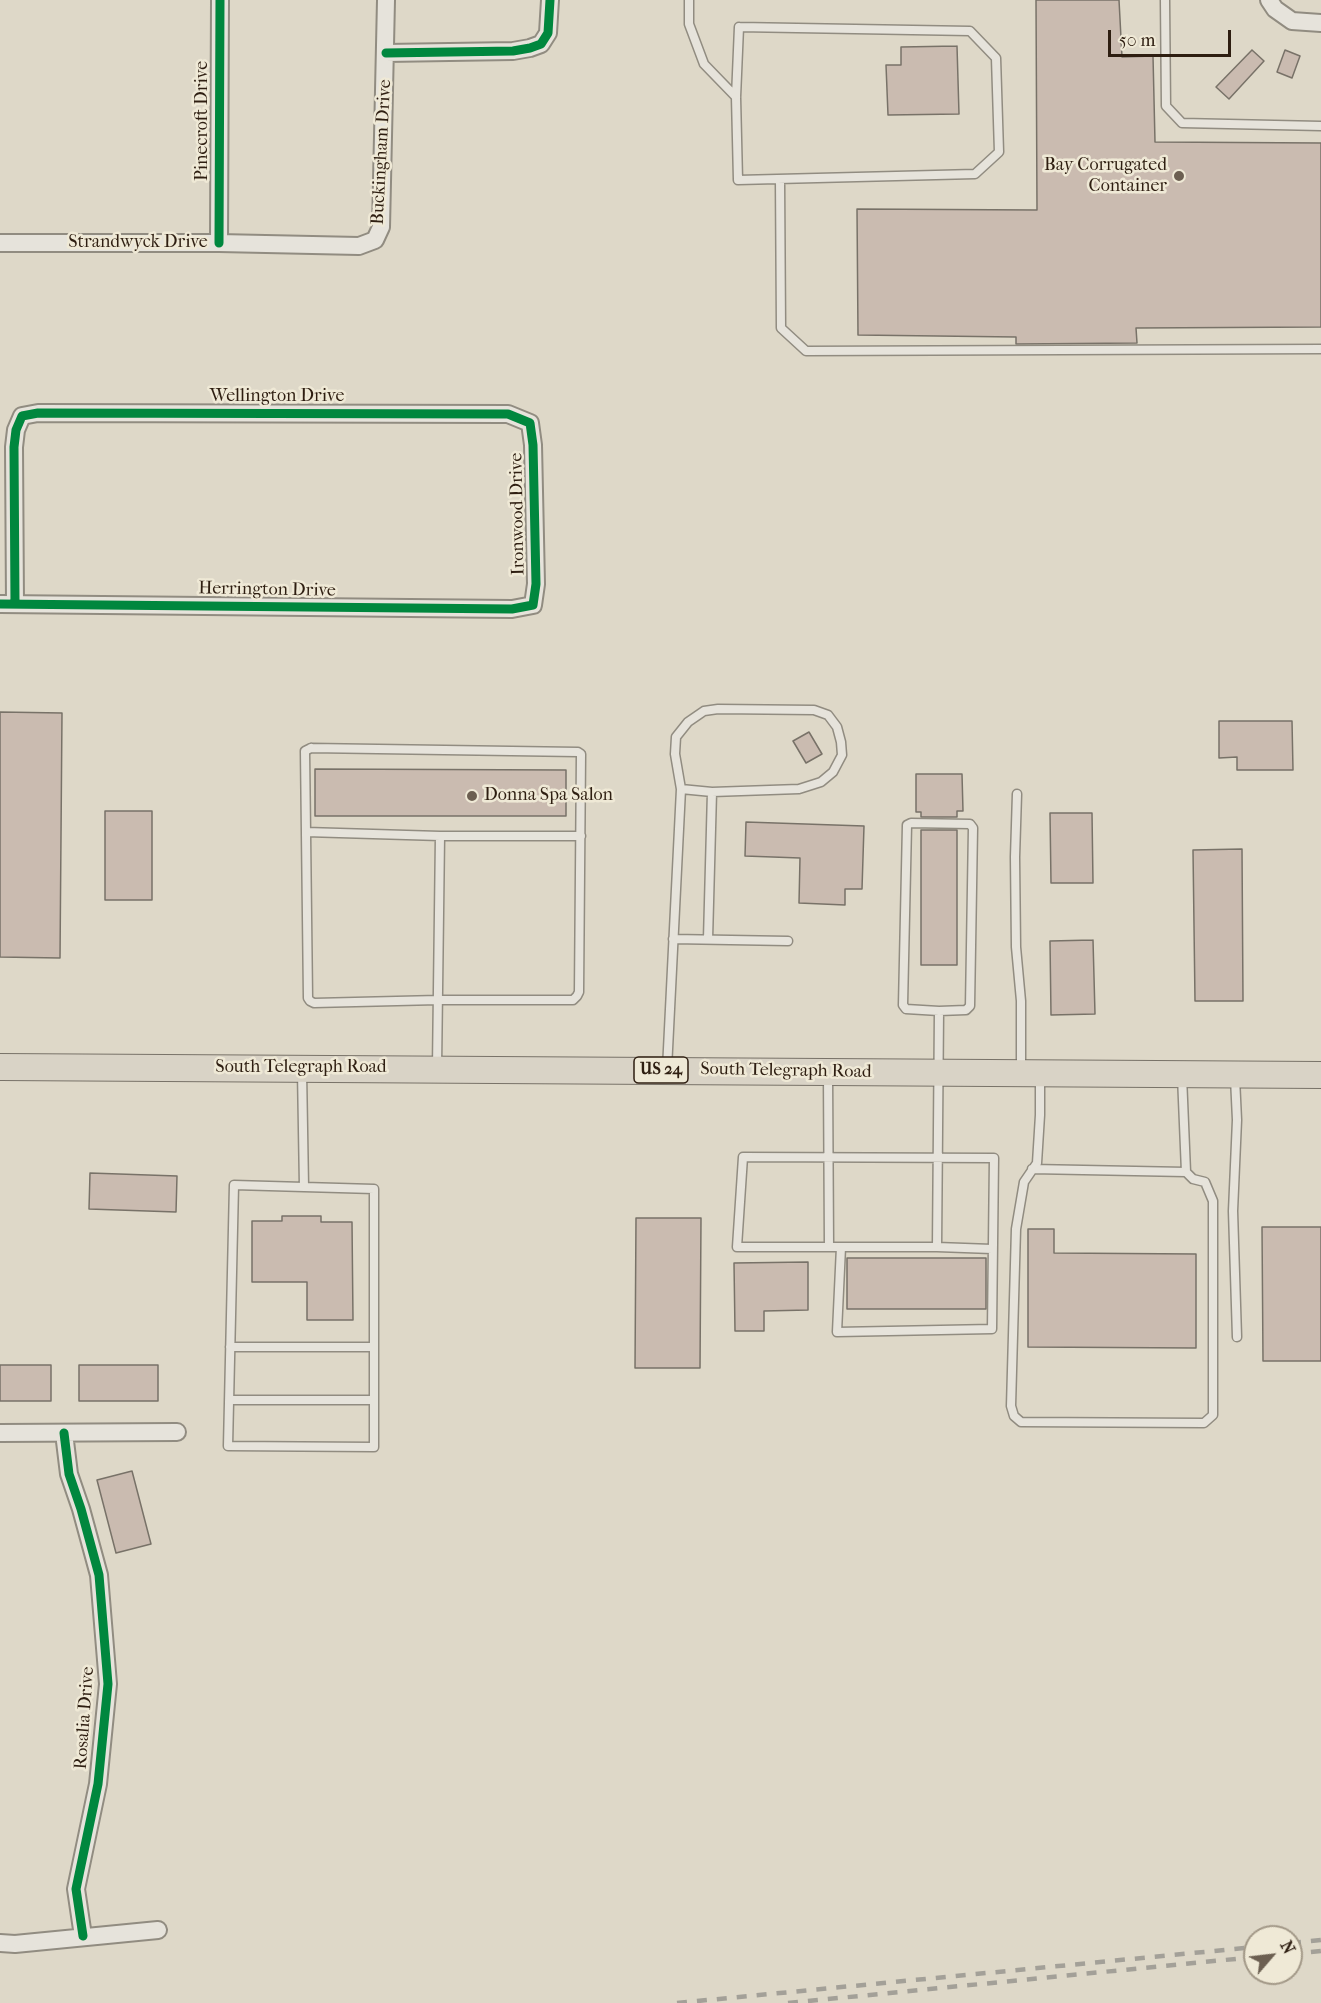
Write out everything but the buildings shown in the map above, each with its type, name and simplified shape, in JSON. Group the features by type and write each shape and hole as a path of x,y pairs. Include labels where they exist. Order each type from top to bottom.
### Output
{"main road":[{"name":"South Telegraph Road","path":"0,1066 1321,1075"}],"street":[{"name":"Pinecroft Drive","path":"219,243 220,0"},
{"name":"Buckingham Drive","path":"349,246 359,246 375,240 381,227 386,0"},
{"path":"386,53 513,51 530,48 541,44 548,33 550,0"},
{"path":"1269,0 1275,9 1292,21 1321,23"},
{"name":"Strandwyck Drive","path":"0,243 219,243 349,246"},
{"name":"Wellington Drive","path":"8,604 14,447 16,430 22,416 38,413 508,414 530,423"},
{"name":"Ironwood Drive","path":"530,423 533,445 536,584 533,605"},
{"name":"Herrington Drive","path":"8,604 512,609 533,605"},
{"path":"0,1433 177,1432"},
{"name":"Rosalia Drive","path":"64,1433 69,1474 99,1575 108,1684 98,1784 76,1889 83,1936"},
{"path":"0,1943 15,1944 158,1930"}],"lane":[{"path":"689,0 689,24 704,64 736,97"},
{"path":"1165,0 1166,106 1182,123 1321,126"},
{"path":"739,27 970,31 996,58 999,152 975,174 780,180 738,180 736,97 739,27"},
{"path":"780,180 782,328 806,351 1321,349"},
{"path":"667,1070 681,789 675,754 676,737 688,722 704,711 718,709 814,710 828,715 837,727 842,755 833,772 821,782 799,789 712,792 681,789"},
{"path":"311,748 578,752 582,757 579,992 577,996 573,1000 314,1003 310,1001 308,998 306,832 305,751 311,748"},
{"path":"708,939 712,792"},
{"path":"1017,794 1014,857 1016,946 1030,1073 1041,1115 1037,1163 1024,1182 1016,1229 1011,1406 1014,1416 1021,1422 1204,1423 1213,1415 1214,1202 1205,1182 1193,1179 1186,1172 1182,1074"},
{"path":"911,823 970,824 973,828 970,1006 966,1010 939,1011 906,1009 903,1005 907,825 911,823"},
{"path":"306,832 440,836 581,836"},
{"path":"437,1068 440,836"},
{"path":"673,939 788,941"},
{"path":"937,1247 939,1011"},
{"path":"302,1068 304,1187"},
{"path":"828,1072 829,1247"},
{"path":"1235,1074 1237,1120 1233,1211 1237,1336"},
{"path":"841,1247 837,1332 992,1329 993,1249 994,1158 743,1157 737,1248 829,1247 841,1247 937,1247 993,1249"},
{"path":"1032,1169 1186,1172"},
{"path":"234,1185 374,1189 374,1447 228,1446 230,1347 234,1185"},
{"path":"230,1347 374,1347"},
{"path":"229,1400 375,1400"}],"railway":[{"path":"1303,1942 1321,1940"},
{"path":"677,2003 1243,1948"},
{"path":"1303,1953 1321,1951"},
{"path":"788,2003 1243,1958"}],"cycle path":[{"path":"219,243 220,0"},
{"path":"386,53 513,51 530,48 541,44 548,33 550,0"},
{"path":"0,604 512,609 533,605 536,584 533,445 530,423 508,414 38,413 22,416 16,430 14,447 15,604"},
{"path":"64,1433 69,1474 99,1575 108,1684 98,1784 76,1889 83,1936"}],"place":[{"name":"Bay Corrugated Container","path":"1179,176"},
{"name":"Donna Spa Salon","path":"472,796"}]}
